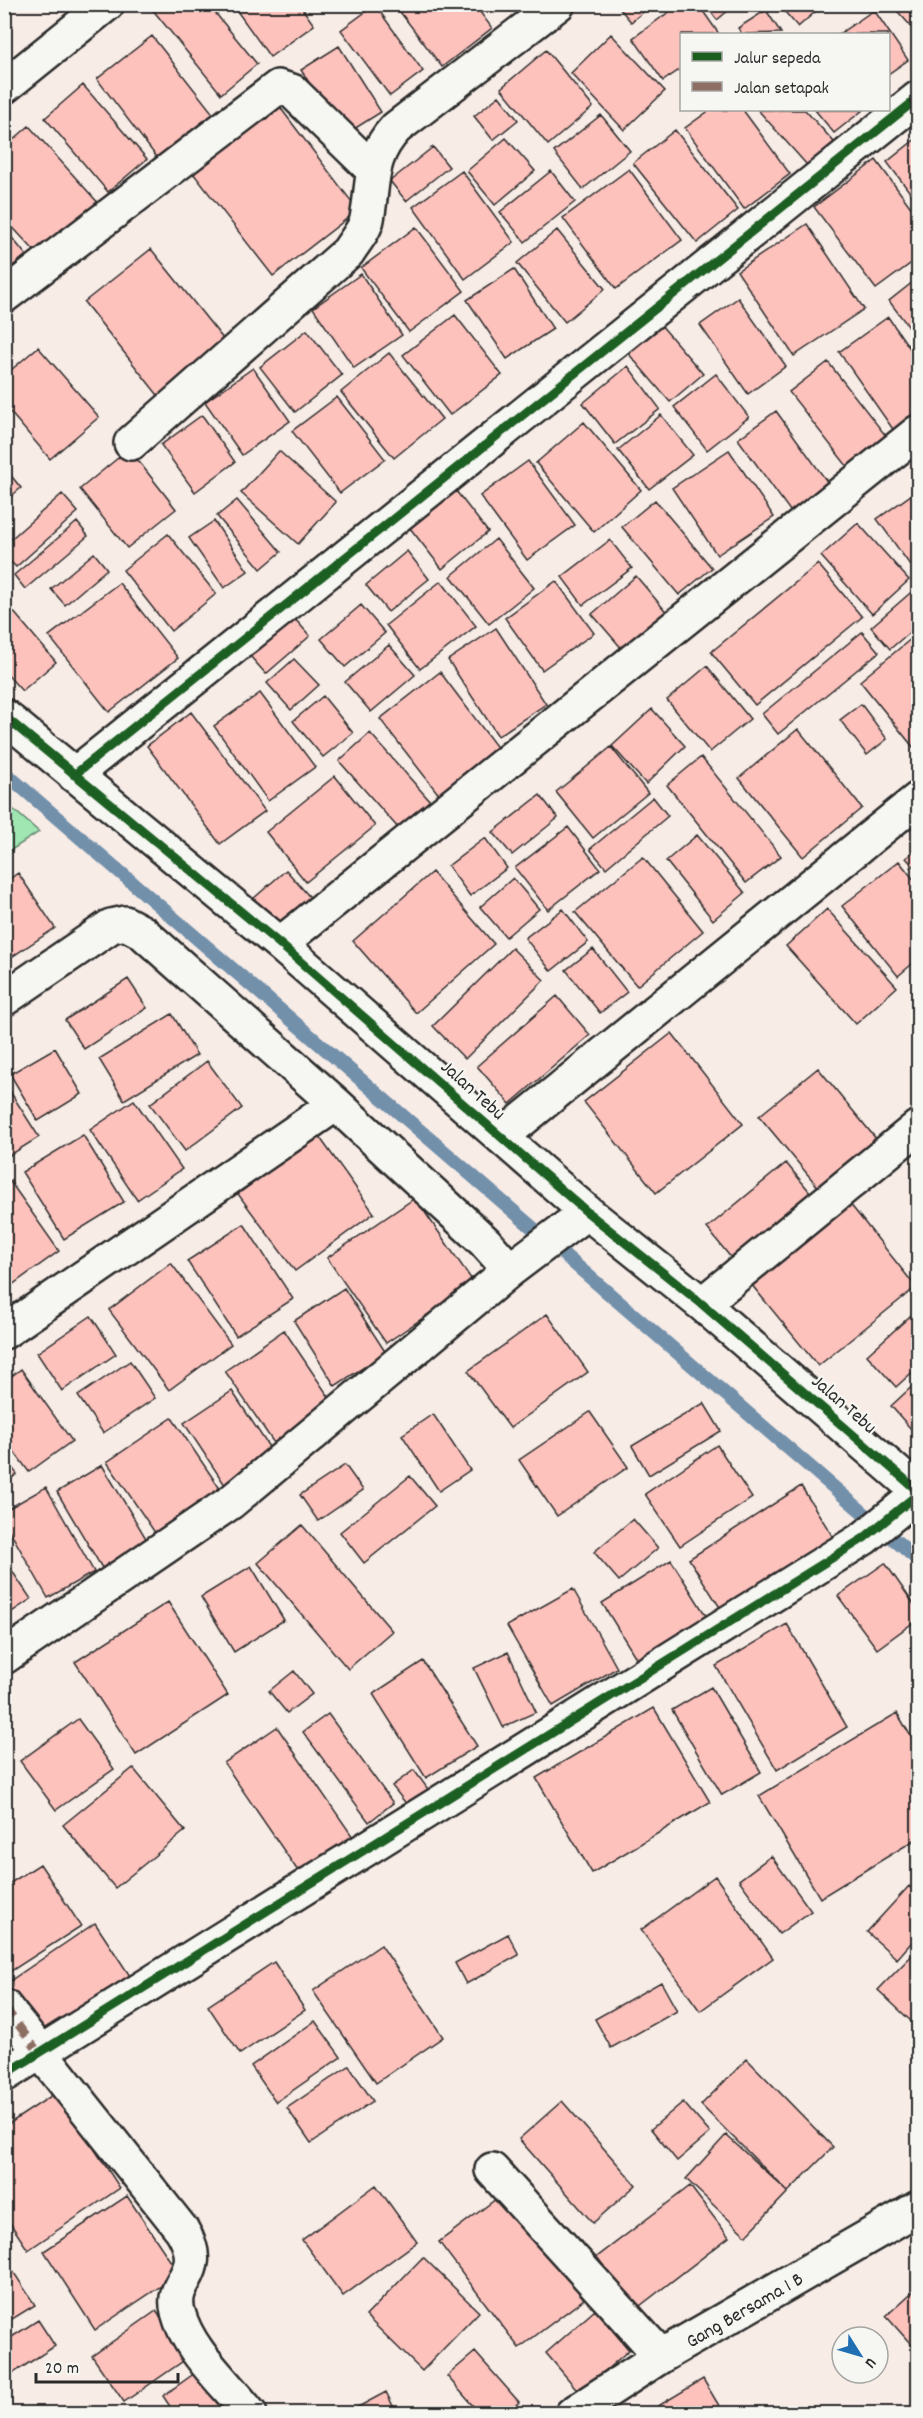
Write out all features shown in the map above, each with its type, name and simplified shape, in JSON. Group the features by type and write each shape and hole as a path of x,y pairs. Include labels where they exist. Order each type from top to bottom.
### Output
{"street":[{"path":"4,87 107,4"},
{"path":"131,443 348,252 367,222 372,170 386,139 396,128 558,4"},
{"path":"4,297 278,87 292,92 372,170"},
{"path":"74,775 918,98"},
{"path":"279,944 918,432"},
{"name":"Jalan Tebu","path":"4,716 279,944 501,1137 580,1218 702,1304 914,1486"},
{"path":"501,1137 918,799"},
{"path":"4,999 111,926 125,923 142,932 515,1267"},
{"path":"4,1332 336,1104"},
{"path":"702,1304 918,1127"},
{"path":"4,1657 231,1502 515,1267 580,1218"},
{"path":"4,2075 864,1538 914,1486"},
{"path":"4,2006 182,2230 191,2245 193,2257 191,2269 179,2293 178,2312 194,2345 250,2414"},
{"path":"492,2170 661,2356"},
{"name":"Gang Bersama 1 B","path":"572,2414 661,2356 918,2208"}],"green space":[{"path":"5,802 39,832 5,854"}],"building":[{"path":"148,4 208,4 257,64 221,94"},
{"path":"232,4 299,4 314,25 270,57"},
{"path":"394,4 474,4 492,28 442,67"},
{"path":"487,4 504,4 494,13"},
{"path":"616,4 653,4 631,22"},
{"path":"680,4 698,4 718,33 680,33 680,69 663,81 633,38"},
{"path":"705,4 736,4 717,20"},
{"path":"778,4 824,4 798,27"},
{"path":"891,4 918,4 918,34"},
{"path":"375,5 423,71 390,96 341,30"},
{"path":"766,10 781,33 741,33 738,28"},
{"path":"874,10 890,33 840,33"},
{"path":"611,34 665,91 624,130 571,73"},
{"path":"890,34 908,60 890,73"},
{"path":"152,36 222,125 165,168 97,79"},
{"path":"339,46 381,112 343,136 301,70"},
{"path":"546,50 593,107 548,145 501,88"},
{"path":"83,85 147,159 108,192 45,118"},
{"path":"499,96 518,120 493,140 474,116"},
{"path":"279,106 358,210 273,276 193,173"},
{"path":"709,111 744,111 790,174 744,209 685,128"},
{"path":"759,111 806,111 834,142 807,165"},
{"path":"816,111 862,111 834,133"},
{"path":"601,115 630,151 583,189 554,152"},
{"path":"29,126 101,206 43,260 4,218 4,148"},
{"path":"675,130 738,210 697,243 633,163"},
{"path":"918,137 918,203 887,162"},
{"path":"506,138 535,171 495,205 467,171"},
{"path":"433,147 449,167 406,201 390,181"},
{"path":"876,160 918,217 918,258 876,289 814,207"},
{"path":"629,169 682,240 616,289 563,218"},
{"path":"462,171 514,242 465,279 413,207"},
{"path":"551,171 575,202 525,242 500,212"},
{"path":"807,224 864,309 794,356 737,271"},
{"path":"416,227 464,291 409,332 361,268"},
{"path":"4,228 26,255 4,273"},
{"path":"557,230 605,289 565,322 517,263"},
{"path":"151,249 228,345 161,399 84,302"},
{"path":"514,269 553,329 507,359 467,300"},
{"path":"361,274 402,335 354,368 313,308"},
{"path":"918,278 918,339 889,301"},
{"path":"738,298 786,366 748,394 700,325"},
{"path":"455,315 502,375 450,415 403,355"},
{"path":"888,317 918,360 918,420 897,435 839,352"},
{"path":"660,324 703,374 670,402 628,353"},
{"path":"307,330 342,375 295,412 260,367"},
{"path":"38,347 99,417 50,459 4,405 4,376"},
{"path":"389,353 442,419 394,458 341,392"},
{"path":"828,362 886,436 847,466 789,392"},
{"path":"628,366 660,409 615,444 583,403"},
{"path":"253,368 290,421 242,455 205,402"},
{"path":"716,374 749,417 707,450 674,407"},
{"path":"337,397 385,459 340,493 292,431"},
{"path":"776,411 831,487 793,515 738,439"},
{"path":"202,415 235,462 195,492 161,445"},
{"path":"661,415 693,455 649,489 618,450"},
{"path":"584,422 641,490 594,532 536,463"},
{"path":"129,449 176,509 127,548 80,489"},
{"path":"729,450 774,517 717,555 672,488"},
{"path":"279,451 336,502 298,544 241,493"},
{"path":"528,461 575,525 527,560 480,496"},
{"path":"4,467 21,488 4,502"},
{"path":"918,490 918,559 910,565 877,519"},
{"path":"456,491 488,532 442,569 410,528"},
{"path":"62,494 78,512 16,567 4,555 4,545"},
{"path":"237,500 281,552 261,569 217,516"},
{"path":"655,500 712,568 679,595 622,527"},
{"path":"214,521 248,571 224,588 189,538"},
{"path":"77,522 88,536 25,589 14,575"},
{"path":"858,523 909,580 872,614 821,556"},
{"path":"168,534 216,594 171,631 123,570"},
{"path":"496,539 534,588 489,624 451,576"},
{"path":"610,540 632,568 583,605 562,577"},
{"path":"407,551 429,579 388,612 366,585"},
{"path":"94,553 107,569 65,605 51,589"},
{"path":"818,564 862,617 755,705 711,652"},
{"path":"636,576 674,621 630,658 592,614"},
{"path":"441,581 476,626 420,669 386,625"},
{"path":"556,581 594,633 542,670 505,618"},
{"path":"119,583 178,658 109,712 49,636"},
{"path":"916,588 918,590 918,625 890,649 871,627"},
{"path":"361,605 385,633 345,667 321,639"},
{"path":"13,611 56,662 22,691 4,671 4,619"},
{"path":"294,618 310,636 266,674 250,656"},
{"path":"496,628 546,704 498,736 448,660"},
{"path":"862,632 879,652 778,734 762,714"},
{"path":"918,633 918,753 860,681"},
{"path":"389,645 415,675 371,712 345,682"},
{"path":"294,659 319,685 291,710 267,683"},
{"path":"707,666 750,719 710,752 667,700"},
{"path":"440,672 499,750 440,796 380,719"},
{"path":"260,693 315,767 268,801 214,726"},
{"path":"323,696 353,733 323,757 293,721"},
{"path":"861,704 887,739 867,755 840,720"},
{"path":"652,709 685,746 646,784 612,746"},
{"path":"191,712 265,811 220,844 147,746"},
{"path":"798,729 862,808 803,857 739,778"},
{"path":"370,733 430,801 399,829 339,761"},
{"path":"611,747 648,793 593,838 556,792"},
{"path":"701,757 781,856 746,883 667,785"},
{"path":"335,776 375,826 306,882 266,832"},
{"path":"540,795 558,818 512,855 493,832"},
{"path":"653,797 668,816 606,868 590,849"},
{"path":"568,827 600,869 548,910 515,868"},
{"path":"697,835 745,893 713,920 666,861"},
{"path":"485,838 507,868 470,896 448,866"},
{"path":"918,847 918,871 906,858"},
{"path":"643,857 703,931 637,986 575,912"},
{"path":"899,861 918,885 918,959 898,976 842,906"},
{"path":"286,870 315,903 282,933 253,899"},
{"path":"432,872 494,944 416,1013 353,941"},
{"path":"18,873 55,928 4,962 4,883"},
{"path":"513,878 539,909 506,937 480,907"},
{"path":"563,909 588,942 551,971 525,938"},
{"path":"827,909 897,987 856,1024 786,946"},
{"path":"512,948 544,980 465,1059 433,1026"},
{"path":"593,949 627,992 600,1013 566,970"},
{"path":"128,979 147,1008 84,1049 65,1020"},
{"path":"557,996 590,1035 510,1104 477,1066"},
{"path":"172,1014 197,1055 124,1100 99,1059"},
{"path":"672,1033 743,1124 656,1193 584,1102"},
{"path":"55,1048 82,1094 38,1121 10,1074"},
{"path":"207,1061 242,1108 185,1151 150,1104"},
{"path":"818,1068 877,1140 819,1188 759,1116"},
{"path":"4,1082 39,1137 4,1159"},
{"path":"134,1100 182,1169 137,1200 90,1130"},
{"path":"83,1135 124,1202 64,1239 22,1172"},
{"path":"318,1135 374,1213 295,1271 238,1194"},
{"path":"786,1163 815,1198 736,1264 707,1228"},
{"path":"9,1180 59,1251 5,1290 4,1183"},
{"path":"415,1198 474,1283 386,1343 327,1258"},
{"path":"850,1204 916,1287 818,1366 751,1284"},
{"path":"244,1224 293,1299 236,1336 187,1261"},
{"path":"171,1263 231,1344 169,1390 109,1310"},
{"path":"344,1288 386,1353 335,1386 294,1321"},
{"path":"918,1309 918,1367 896,1387 867,1355"},
{"path":"547,1314 588,1372 510,1428 468,1371"},
{"path":"91,1316 116,1354 62,1391 37,1353"},
{"path":"284,1330 339,1412 280,1452 225,1371"},
{"path":"130,1361 155,1398 103,1433 78,1396"},
{"path":"21,1369 72,1441 29,1472 4,1438 4,1382"},
{"path":"918,1381 918,1437 891,1406"},
{"path":"232,1391 273,1453 225,1485 184,1423"},
{"path":"704,1403 721,1431 649,1475 632,1446"},
{"path":"590,1412 628,1467 557,1516 519,1460"},
{"path":"433,1414 470,1470 439,1491 402,1435"},
{"path":"172,1418 225,1496 160,1540 107,1462"},
{"path":"717,1445 752,1498 680,1546 645,1494"},
{"path":"4,1457 17,1474 4,1484"},
{"path":"102,1465 147,1540 102,1568 57,1492"},
{"path":"345,1465 363,1490 318,1521 300,1495"},
{"path":"410,1476 435,1506 364,1563 340,1532"},
{"path":"801,1486 840,1548 728,1620 689,1559"},
{"path":"46,1487 94,1572 48,1598 4,1521 4,1511"},
{"path":"633,1519 658,1548 619,1581 594,1552"},
{"path":"302,1525 392,1631 348,1669 258,1563"},
{"path":"4,1559 31,1599 4,1617"},
{"path":"671,1560 710,1622 641,1666 602,1603"},
{"path":"885,1563 918,1610 918,1619 877,1649 838,1596"},
{"path":"251,1566 284,1620 234,1652 201,1597"},
{"path":"573,1589 617,1668 553,1706 507,1626"},
{"path":"168,1602 228,1695 136,1755 75,1662"},
{"path":"787,1624 847,1727 777,1770 716,1666"},
{"path":"508,1652 536,1712 503,1727 474,1668"},
{"path":"423,1661 477,1746 426,1778 373,1694"},
{"path":"294,1671 312,1694 287,1713 269,1691"},
{"path":"711,1687 761,1772 722,1795 672,1710"},
{"path":"654,1708 710,1802 592,1873 536,1778"},
{"path":"897,1713 918,1748 918,1838 820,1898 759,1796"},
{"path":"328,1714 393,1803 369,1822 303,1732"},
{"path":"78,1719 114,1769 56,1810 20,1761"},
{"path":"277,1727 355,1840 302,1877 224,1763"},
{"path":"133,1768 185,1831 115,1888 63,1825"},
{"path":"414,1770 433,1796 412,1811 392,1786"},
{"path":"771,1856 811,1911 779,1934 739,1880"},
{"path":"40,1864 81,1926 5,1975 4,1887"},
{"path":"715,1876 773,1958 700,2011 641,1930"},
{"path":"909,1886 918,1895 918,1935 897,1959 867,1932"},
{"path":"95,1923 134,1982 42,2044 4,1985"},
{"path":"508,1934 519,1955 466,1984 455,1963"},
{"path":"381,1945 443,2037 376,2083 313,1991"},
{"path":"918,1949 918,2021 915,2025 878,1990"},
{"path":"274,1962 305,2010 240,2054 208,2006"},
{"path":"661,1982 677,2011 611,2048 595,2019"},
{"path":"315,2021 341,2057 276,2102 251,2066"},
{"path":"747,2059 833,2147 788,2192 701,2105"},
{"path":"349,2066 373,2101 311,2143 287,2108"},
{"path":"57,2092 120,2188 28,2250 4,2214 4,2127"},
{"path":"562,2101 636,2185 593,2223 519,2139"},
{"path":"683,2102 710,2133 677,2161 651,2129"},
{"path":"726,2135 788,2192 746,2236 686,2179"},
{"path":"376,2185 417,2242 343,2296 302,2240"},
{"path":"690,2186 729,2237 636,2309 597,2257"},
{"path":"504,2193 584,2299 519,2348 439,2242"},
{"path":"127,2196 179,2274 95,2330 44,2251"},
{"path":"423,2257 479,2312 422,2371 366,2316"},
{"path":"7,2262 35,2305 4,2324 4,2263"},
{"path":"918,2287 918,2352 886,2316"},
{"path":"595,2310 629,2350 580,2393 546,2353"},
{"path":"156,2311 189,2357 124,2402 92,2356"},
{"path":"38,2320 55,2346 4,2379 4,2342"},
{"path":"475,2352 519,2402 507,2414 480,2414 447,2376"},
{"path":"202,2368 232,2414 175,2414 163,2396"},
{"path":"703,2379 724,2414 645,2414"},
{"path":"386,2392 397,2414 345,2414"},
{"path":"918,2407 918,2414 904,2414"}],"waterway":[{"path":"4,772 918,1560"}],"marked path":[{"path":"4,2006 40,2054"}],"cycle path":[{"path":"74,775 918,98"},
{"path":"4,716 280,944 587,1212 702,1304 918,1491"},
{"path":"4,2075 864,1538 918,1494"}]}
